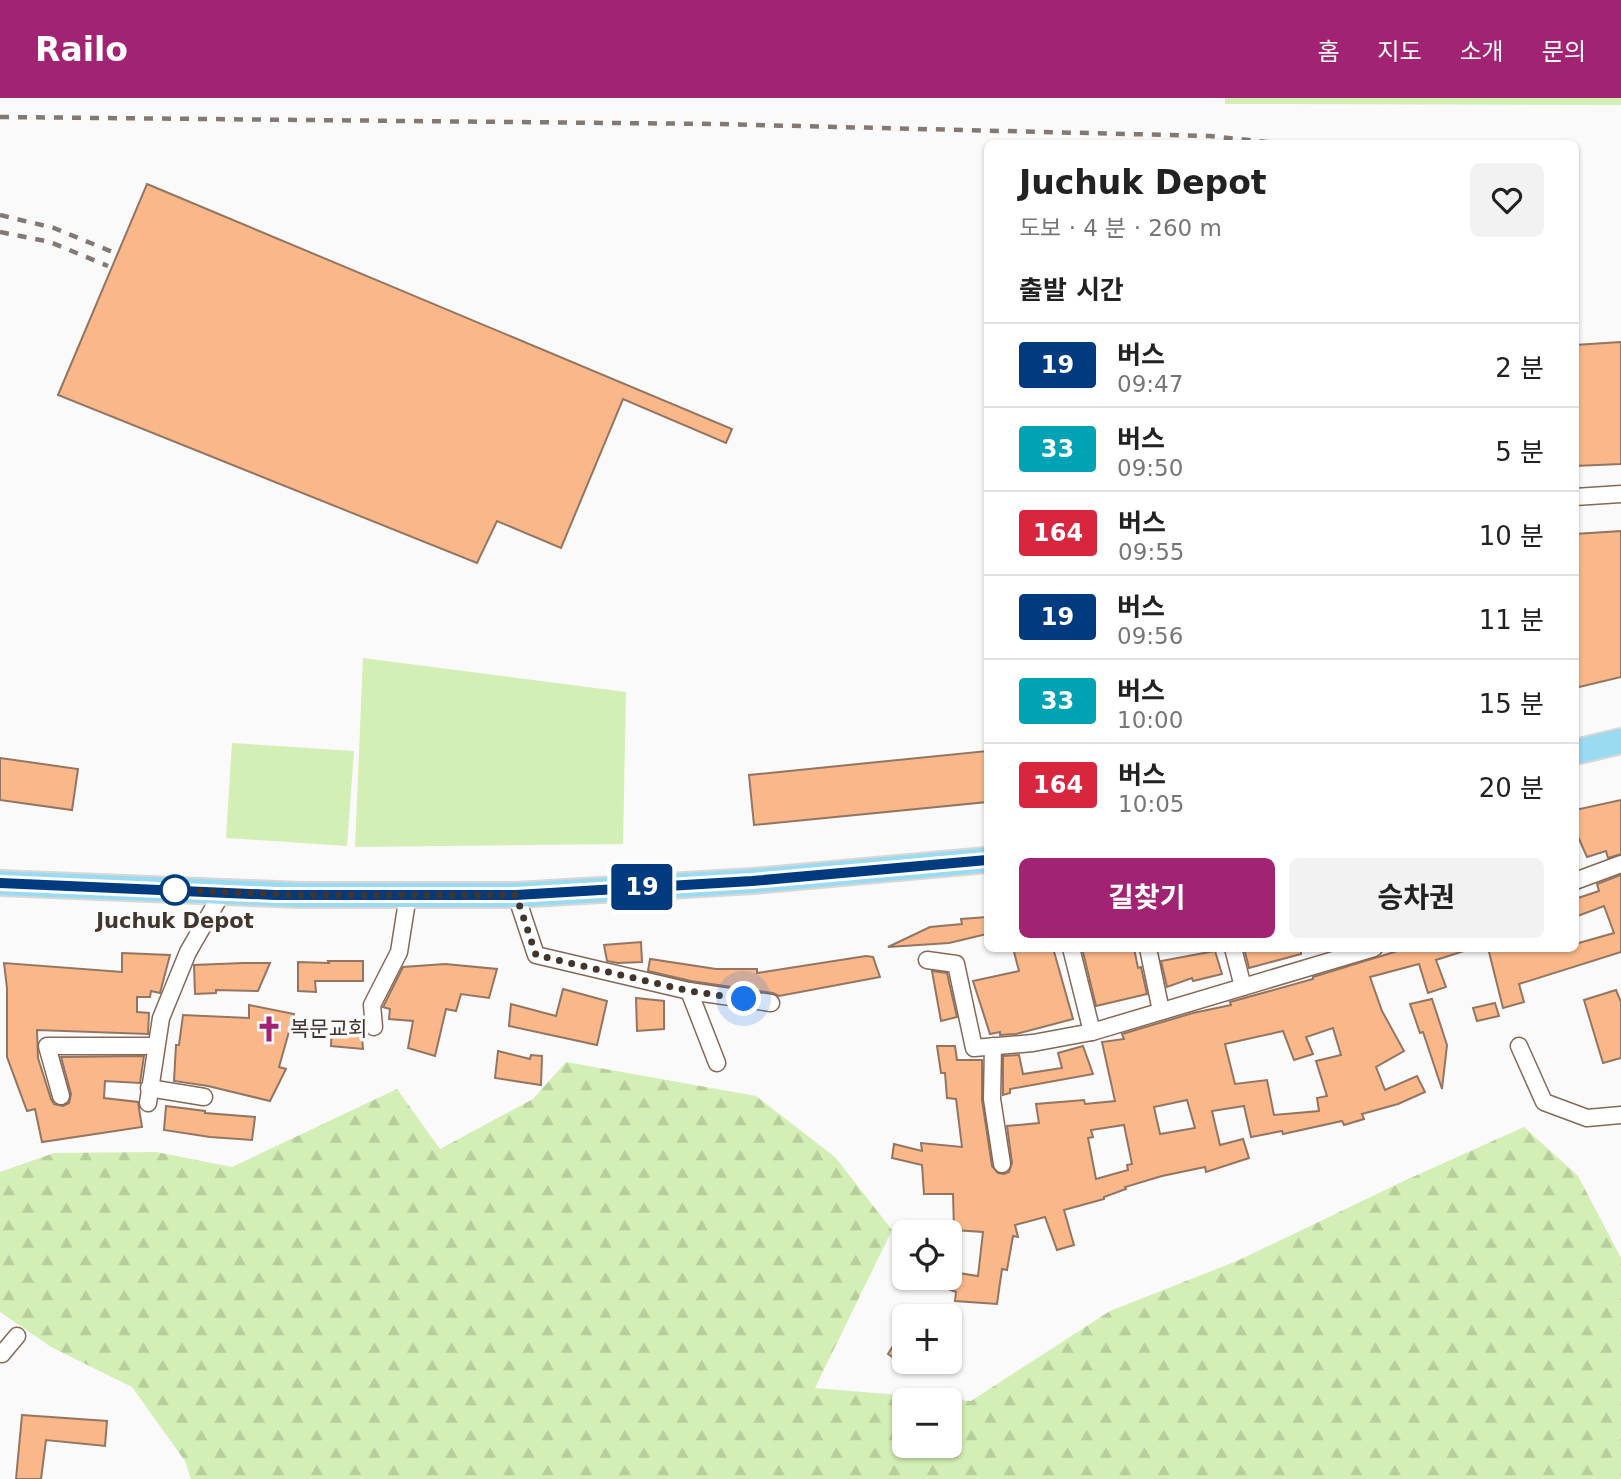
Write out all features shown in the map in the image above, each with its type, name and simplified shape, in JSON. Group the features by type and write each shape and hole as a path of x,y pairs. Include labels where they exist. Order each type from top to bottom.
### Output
{"main road":[{"path":"1579,751 1621,741"},
{"path":"0,883 222,893 516,895 752,881 984,860"}],"street":[{"path":"1579,497 1621,494"},
{"path":"1579,880 1621,864"},
{"path":"204,1097 148,1095 161,1018 188,952 222,893"},
{"path":"374,1027 372,1005 400,951 408,895"},
{"path":"516,895 536,955 689,991 771,1003"},
{"path":"1072,952 1092,1032"},
{"path":"1149,952 1161,1011"},
{"path":"1234,952 1243,987"},
{"path":"927,960 956,964 974,1048 1033,1043 1092,1032 1243,987 1325,956 1350,952"},
{"path":"689,991 717,1063"},
{"path":"61,1096 47,1046 155,1046"},
{"path":"993,1046 992,1099 1002,1164"},
{"path":"1519,1046 1544,1102 1587,1118 1621,1115"},
{"path":"0,1352 2,1354 17,1336"}],"green space":[{"path":"1225,98 1621,98 1621,105 1225,104"},
{"path":"363,658 626,692 623,844 355,847"},
{"path":"232,743 354,751 347,846 226,838"},
{"path":"566,1062 756,1096 835,1157 892,1230 815,1388 892,1394 892,1458 962,1458 962,1400 971,1401 1110,1311 1237,1261 1524,1127 1578,1176 1621,1258 1621,1479 191,1479 185,1461 132,1387 51,1347 0,1312 0,1172 54,1153 156,1152 232,1167 397,1089 440,1149 533,1099"}],"building":[{"path":"147,184 732,429 726,443 623,399 561,548 497,521 477,563 58,395"},
{"path":"1621,342 1621,464 1579,466 1579,345"},
{"path":"1621,531 1621,677 1579,687 1579,534"},
{"path":"984,751 984,802 754,825 749,775"},
{"path":"0,758 78,769 72,810 0,800"},
{"path":"1621,800 1621,854 1608,858 1606,851 1587,857 1579,839 1579,809"},
{"path":"1621,875 1621,952 1519,984 1524,1002 1503,1008 1489,952 1579,952 1579,943 1614,933 1604,906 1579,915 1579,898 1599,891 1597,884"},
{"path":"984,917 984,935 949,943 888,947 930,927 962,924 961,919"},
{"path":"641,942 642,962 607,961 604,945"},
{"path":"1014,952 1054,952 1073,1019 1016,1034 990,1034 973,981 1019,971"},
{"path":"1083,952 1135,952 1147,994 1096,1006"},
{"path":"1215,952 1222,974 1193,981 1192,978 1167,987 1161,961"},
{"path":"1245,952 1301,952 1301,954 1249,968"},
{"path":"1394,952 1461,952 1436,960 1446,987 1428,993 1419,964 1370,977 1382,1011 1404,1051 1376,1067 1385,1090 1417,1076 1425,1092 1398,1104 1362,1114 1364,1119 1344,1125 1342,1121 1283,1134 1282,1131 1251,1137 1244,1106 1212,1111 1220,1145 1243,1139 1249,1158 1206,1172 1205,1167 1162,1176 1125,1187 1126,1189 1104,1199 1064,1210 1074,1245 1057,1250 1045,1217 1015,1225 1018,1237 1013,1236 1007,1270 1002,1269 997,1304 955,1301 956,1292 951,1290 962,1290 962,1274 978,1276 983,1232 962,1231 962,1220 954,1220 953,1194 924,1194 922,1165 892,1158 894,1144 922,1151 921,1143 962,1147 956,1099 947,1098 945,1073 941,1073 937,1046 955,1046 957,1060 982,1060 982,1100 992,1166 998,1173 1004,1174 1009,1172 1012,1163 1007,1126 1039,1123 1036,1104 1084,1100 1085,1104 1115,1101 1102,1042 1124,1039 1122,1034 1231,1005 1230,1002 1313,979","holes":["1333,1028 1341,1055 1316,1061 1327,1096 1317,1098 1319,1111 1274,1115 1267,1080 1235,1084 1225,1044 1283,1031 1294,1060 1313,1054 1306,1037","1187,1100 1195,1128 1160,1134 1154,1107","1124,1125 1132,1164 1127,1165 1128,1170 1096,1179 1088,1138 1093,1137 1091,1130"]},
{"path":"122,953 170,955 160,993 151,991 150,997 137,997 137,1012 149,1013 148,1034 37,1030 38,1058 51,1099 54,1104 63,1106 69,1103 71,1094 61,1057 144,1056 140,1083 105,1081 104,1098 138,1102 142,1127 42,1142 35,1109 27,1111 7,1057 7,988 4,963 122,972"},
{"path":"873,957 880,977 779,996 648,971 650,959 716,969 757,969 757,973"},
{"path":"328,961 363,961 363,981 315,981 316,992 298,991 298,962 329,963"},
{"path":"270,963 258,991 216,990 216,993 195,994 194,965"},
{"path":"445,964 497,969 489,998 461,994 456,1011 446,1009 435,1056 408,1048 413,1021 389,1019 390,1009 383,1007 403,967"},
{"path":"932,971 947,973 957,1017 941,1021"},
{"path":"563,989 607,1001 597,1045 509,1026 511,1004 556,1016"},
{"path":"1616,990 1621,1002 1621,1058 1603,1063 1584,1000"},
{"path":"636,998 664,1001 664,1029 637,1031"},
{"path":"1432,999 1447,1045 1442,1089 1423,1032 1420,1033 1410,1004"},
{"path":"1495,1003 1499,1016 1477,1021 1473,1008"},
{"path":"249,1005 294,1014 279,1067 286,1069 270,1101 174,1081 176,1045 179,1045 183,1015 249,1018"},
{"path":"332,1025 361,1025 363,1049 331,1046"},
{"path":"1083,1046 1093,1074 1010,1089 1010,1093 1003,1095 1003,1056 1019,1055 1023,1074 1062,1068 1058,1053"},
{"path":"498,1051 530,1059 531,1055 542,1056 541,1085 495,1078"},
{"path":"166,1106 205,1113 255,1117 252,1140 164,1130"},
{"path":"22,1415 107,1421 105,1446 46,1440 41,1479 16,1479"}],"railway":[{"path":"0,117 715,124 1210,136 1248,140"},
{"path":"0,215 54,228 115,253"},
{"path":"0,232 50,242 108,266"}],"bus line":[{"name":"19","path":"0,883 275,895 516,895 752,881 984,860"}],"place":[{"name":"Juchuk Depot","path":"175,890"},
{"name":"복문교회","path":"269,1029"}],"route":[{"path":"175,890 301,895 516,895 536,955 689,991 744,999"}]}
